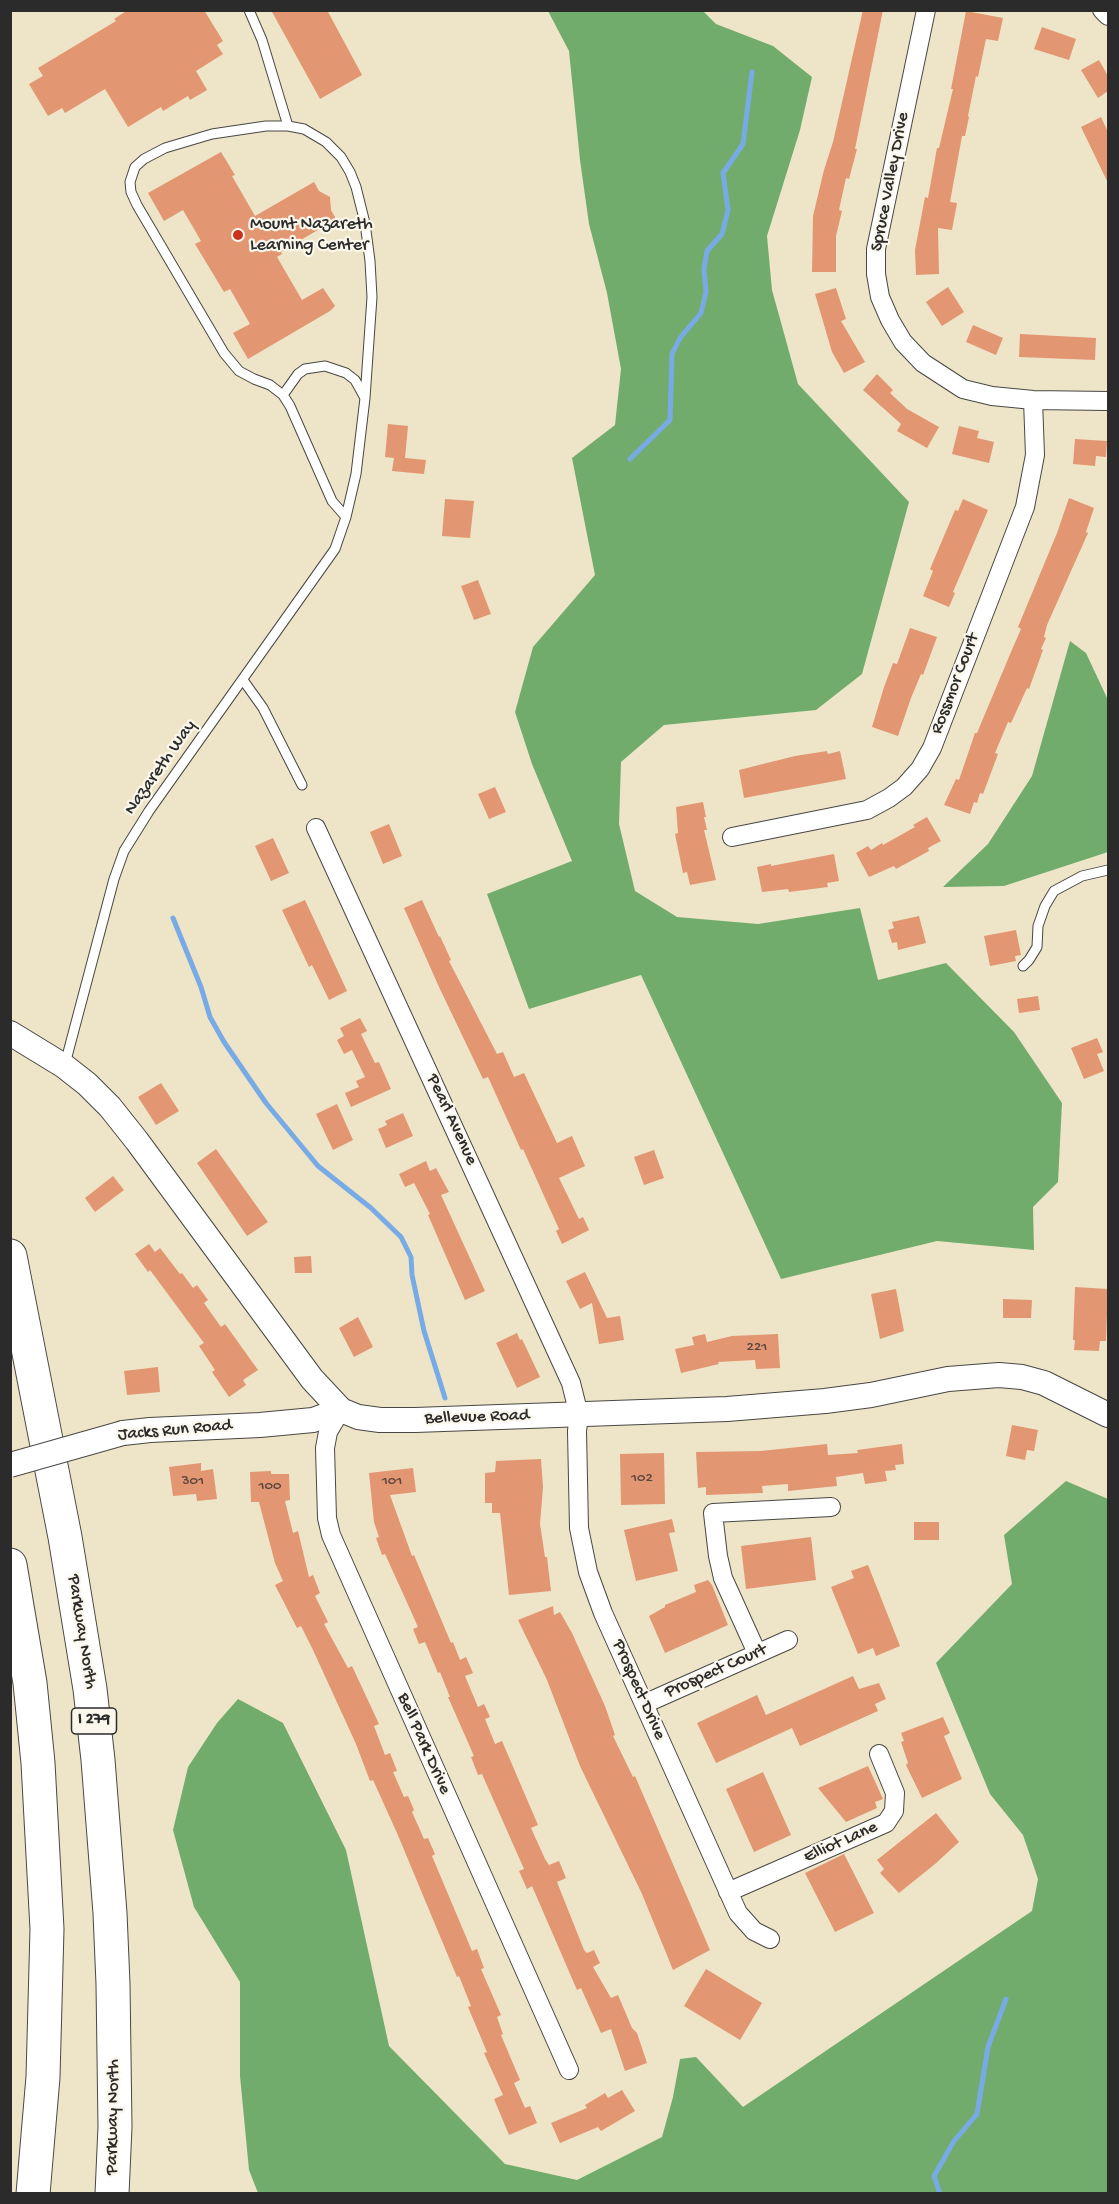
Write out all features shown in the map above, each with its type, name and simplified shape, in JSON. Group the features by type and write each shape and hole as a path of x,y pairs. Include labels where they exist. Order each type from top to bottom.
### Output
{"highway":[{"name":"Parkway North","path":"10,1256 65,1537 90,1689 98,1760 110,1901 113,1984 115,2127 112,2193"},
{"path":"10,1565 30,1683 38,1763 47,1929 43,2077 33,2193"}],"street":[{"name":"Spruce Valley Drive","path":"926,10 876,249 876,274 880,297 890,320 903,342 923,363 963,389 992,396 1033,400 1108,401"},
{"path":"1102,10 1108,16"},
{"name":"Rossmor Court","path":"732,837 867,810 890,798 904,787 920,769 932,748 1025,507 1035,455 1033,400"},
{"name":"Pearl Avenue","path":"316,828 571,1383 579,1415"},
{"name":"Bellevue Road","path":"10,1033 38,1048 87,1084 123,1124 324,1394 341,1410 358,1416 380,1420 727,1409 810,1403 871,1395 976,1375 1022,1377 1044,1383 1108,1415"},
{"name":"Jacks Run Road","path":"10,1465 123,1434 150,1430 313,1420 341,1410"},
{"name":"Bell Park Drive","path":"341,1410 328,1432 325,1448 326,1509 331,1535 569,2070"},
{"name":"Prospect Drive","path":"579,1415 577,1431 579,1517 588,1572 603,1613 738,1913 754,1931 770,1940"},
{"path":"757,1653 723,1578 713,1513 831,1507"},
{"name":"Prospect Court","path":"644,1704 788,1640"},
{"name":"Elliot Lane","path":"728,1892 886,1823 894,1811 895,1793 879,1754"}],"lane":[{"path":"249,10 262,40 288,126 266,126 223,133 165,148 144,159 135,167 130,182 131,192 137,206 225,353 239,371 254,380 270,385 283,395 332,501 346,517"},
{"name":"Nazareth Way","path":"64,1066 111,890 124,851 149,811 330,559 346,517 356,474 365,398 372,297 365,223 356,187 341,157 326,142 304,129 288,126"},
{"path":"283,395 305,369 325,366 346,372 355,380 365,398"},
{"path":"243,680 263,708 302,785"},
{"path":"1023,966 1037,946 1038,926 1054,891 1082,876 1108,870"}],"green space":[{"path":"548,11 703,11 716,24 773,46 812,77 800,130 767,236 772,290 798,384 909,502 862,674 816,710 664,725 621,762 619,824 635,891 677,917 758,924 860,908 878,980 946,963 1014,1032 1062,1103 1058,1182 1033,1207 1034,1250 937,1241 781,1279 641,975 529,1009 487,894 572,861 532,764 515,712 533,647 595,575 572,458 615,425 621,369 607,293 589,224 569,51"},
{"path":"1070,641 1086,653 1108,700 1108,852 1004,886 943,887 988,844 1032,776"},
{"path":"1066,1481 1108,1499 1108,2193 258,2193 249,2170 240,2076 240,1982 194,1907 173,1830 188,1767 217,1723 238,1699 283,1723 346,1850 389,2046 505,2164 577,2180 662,2137 680,2059 696,2057 743,2107 1032,1911 1038,1879 1023,1835 990,1794 936,1663 1012,1584 1004,1535"}],"building":[{"path":"128,10 204,10 223,41 217,45 223,54 196,71 207,90 190,100 188,96 163,111 161,107 128,127 105,89 65,113 62,108 48,116 29,84 43,76 38,68 116,21 114,19"},
{"path":"271,10 327,10 362,75 320,99"},
{"path":"863,10 883,10 855,149 857,149 849,179 846,178 839,210 842,211 836,236 836,272 812,272 813,216 833,142"},
{"path":"966,11 1003,18 998,41 986,39 978,77 976,76 950,202 957,203 952,230 938,228 939,274 916,275 915,250 925,197 928,198 937,148 939,148 953,89 951,89"},
{"path":"1042,27 1076,39 1069,60 1034,49"},
{"path":"1099,60 1108,76 1108,91 1098,98 1081,70"},
{"path":"1101,117 1108,132 1108,183 1081,127"},
{"path":"221,152 255,216 314,182 319,191 330,197 331,210 336,219 281,252 282,254 277,257 302,300 323,288 335,306 248,359 233,333 250,324 230,289 224,292 195,244 201,241 183,210 164,221 148,193"},
{"path":"948,287 964,312 942,326 926,302"},
{"path":"836,288 846,319 841,321 865,362 844,373 832,352 815,294"},
{"path":"973,325 1003,338 996,355 966,342"},
{"path":"1020,334 1096,338 1095,360 1019,357"},
{"path":"877,374 893,390 890,393 907,409 939,427 927,448 897,431 901,424 863,390"},
{"path":"388,424 408,426 405,458 426,460 424,474 392,471 394,458 385,457"},
{"path":"959,426 979,431 977,438 994,442 989,463 952,454"},
{"path":"1075,439 1107,441 1106,457 1096,456 1095,466 1073,464"},
{"path":"1069,498 1094,508 1086,532 1088,533 1047,625 1044,637 1046,638 1041,649 1043,650 1029,689 1027,688 1011,723 1008,722 995,753 998,754 983,794 980,793 977,803 974,802 970,814 944,805 956,779 959,780 975,733 977,733 1021,629 1018,627"},
{"path":"445,499 474,501 470,538 442,536"},
{"path":"963,499 988,510 953,592 955,593 949,607 923,596 933,571 930,569 955,510 958,511"},
{"path":"478,580 491,614 474,620 461,586"},
{"path":"910,628 937,637 923,675 921,674 911,698 898,736 872,727 893,663 897,664"},
{"path":"827,751 828,754 840,751 846,779 744,798 739,770 795,756"},
{"path":"495,787 506,812 489,819 478,794"},
{"path":"703,802 707,830 704,830 716,880 690,885 687,872 683,873 675,834 678,833 676,807"},
{"path":"927,817 941,841 928,848 929,851 896,869 894,866 869,877 856,853 868,846 871,850 882,843 883,845 915,827 913,825"},
{"path":"389,824 402,856 383,864 370,832"},
{"path":"273,838 289,873 271,881 255,846"},
{"path":"834,854 839,881 827,883 828,887 789,892 788,889 762,892 757,867"},
{"path":"305,900 347,991 329,1000 312,965 309,967 282,910"},
{"path":"422,900 451,960 449,961 497,1054 503,1052 514,1077 524,1073 557,1143 572,1136 585,1166 559,1178 579,1219 583,1217 589,1230 562,1244 556,1231 559,1229 523,1149 521,1150 488,1077 483,1079 404,908"},
{"path":"919,916 926,943 898,950 897,942 892,943 888,930 894,928 892,922"},
{"path":"1016,930 1021,955 1015,956 1016,961 990,966 984,936"},
{"path":"1038,996 1040,1010 1019,1013 1017,999"},
{"path":"360,1018 367,1031 361,1034 375,1063 379,1062 391,1089 351,1107 345,1093 359,1087 356,1081 365,1077 352,1050 344,1054 337,1040 344,1036 340,1028"},
{"path":"1097,1038 1103,1052 1097,1054 1104,1071 1084,1079 1071,1048"},
{"path":"161,1083 179,1111 156,1125 138,1097"},
{"path":"337,1104 353,1140 333,1150 316,1114"},
{"path":"403,1113 413,1136 386,1148 378,1129 387,1125 385,1121"},
{"path":"216,1149 268,1222 247,1236 197,1163"},
{"path":"654,1150 664,1178 644,1185 634,1157"},
{"path":"426,1161 430,1171 436,1168 449,1192 441,1195 485,1291 465,1300 428,1215 430,1214 414,1183 405,1187 399,1174"},
{"path":"113,1176 124,1190 95,1212 85,1198"},
{"path":"149,1244 155,1252 160,1248 193,1288 197,1285 208,1300 204,1303 221,1327 225,1324 258,1370 243,1380 246,1385 229,1397 212,1372 215,1370 199,1346 204,1343 150,1270 148,1272 135,1254"},
{"path":"311,1256 312,1273 295,1273 294,1257"},
{"path":"585,1272 607,1318 620,1316 624,1340 599,1344 592,1303 580,1309 566,1281"},
{"path":"1075,1287 1108,1289 1106,1341 1100,1341 1099,1351 1074,1350"},
{"path":"896,1289 904,1331 880,1339 871,1294"},
{"path":"1003,1299 1032,1300 1031,1318 1003,1318"},
{"path":"358,1317 373,1347 354,1357 339,1328"},
{"path":"517,1333 540,1377 517,1388 496,1343"},
{"path":"705,1334 707,1342 732,1336 778,1334 780,1368 756,1369 755,1360 718,1362 719,1364 681,1373 675,1349 694,1345 692,1337"},
{"path":"158,1367 160,1392 127,1395 124,1371"},
{"path":"1012,1425 1038,1430 1034,1451 1027,1450 1025,1460 1006,1456"},
{"path":"827,1444 828,1455 858,1453 857,1450 902,1444 904,1464 895,1465 896,1470 885,1471 887,1481 865,1484 863,1473 836,1477 837,1486 788,1491 788,1484 762,1486 763,1493 706,1495 706,1487 698,1488 696,1452 761,1451"},
{"path":"664,1453 665,1504 621,1505 620,1454"},
{"path":"541,1459 543,1487 540,1524 551,1591 509,1595 500,1513 492,1513 492,1503 485,1503 485,1473 495,1472 496,1461"},
{"path":"201,1463 201,1471 213,1469 217,1499 197,1501 196,1494 173,1496 169,1467"},
{"path":"413,1468 416,1492 390,1495 412,1556 414,1555 460,1660 466,1657 473,1673 465,1676 478,1707 484,1704 490,1717 485,1719 495,1744 502,1741 538,1825 531,1828 545,1859 549,1865 559,1861 566,1878 557,1882 584,1950 587,1953 594,1950 600,1963 593,1967 611,1998 618,1995 632,2028 637,2033 647,2063 625,2071 611,2029 601,2033 581,1988 577,1990 532,1886 527,1889 519,1871 524,1869 482,1774 478,1775 471,1757 474,1756 448,1697 450,1697 440,1672 438,1673 425,1642 419,1644 413,1629 418,1627 385,1554 382,1555 376,1538 379,1537 374,1522 369,1473"},
{"path":"271,1471 271,1474 289,1474 290,1500 285,1501 293,1533 298,1531 309,1577 313,1575 320,1593 315,1596 328,1622 324,1624 348,1668 352,1666 379,1724 374,1726 385,1755 390,1753 397,1771 393,1772 404,1797 408,1796 414,1810 412,1812 424,1839 428,1838 435,1854 432,1856 472,1951 477,1949 484,1968 481,1969 501,2015 497,2017 503,2034 501,2035 520,2080 514,2083 525,2108 530,2106 537,2123 509,2135 494,2099 503,2095 484,2053 487,2052 468,2007 471,2006 459,1976 457,1977 397,1833 373,1780 370,1781 356,1744 313,1650 301,1626 297,1628 275,1585 283,1581 275,1563 259,1502 251,1502 250,1472"},
{"path":"672,1519 675,1532 669,1533 678,1571 636,1581 624,1530"},
{"path":"914,1522 939,1522 939,1540 914,1540"},
{"path":"811,1537 816,1580 746,1589 741,1546"},
{"path":"868,1565 900,1646 876,1656 873,1648 858,1654 831,1587 854,1578 851,1571"},
{"path":"708,1580 728,1625 665,1653 649,1616 665,1605 696,1592 694,1585"},
{"path":"553,1606 554,1615 560,1612 572,1633 605,1706 615,1735 613,1736 633,1777 635,1776 710,1950 673,1970 642,1894 580,1766 547,1680 518,1620"},
{"path":"853,1676 859,1689 879,1683 886,1699 875,1704 878,1711 800,1746 792,1728 716,1763 697,1723 757,1695 766,1715"},
{"path":"943,1717 950,1733 944,1736 962,1779 922,1798 906,1765 908,1763 901,1742 904,1741 901,1733"},
{"path":"868,1766 883,1799 875,1802 877,1808 846,1822 818,1788"},
{"path":"763,1772 791,1835 754,1852 726,1789"},
{"path":"936,1813 959,1842 899,1893 880,1873 884,1869 877,1860"},
{"path":"844,1854 874,1913 835,1932 805,1873"},
{"path":"706,1969 762,2003 740,2040 684,2006"},
{"path":"622,2090 635,2111 601,2131 598,2127 560,2143 551,2123 587,2108 585,2105 605,2093 608,2098"}],"waterway":[{"path":"630,459 670,420 672,354 680,338 701,313 706,292 704,269 707,251 722,234 728,210 723,173 743,144 752,72"},
{"path":"173,918 201,987 210,1017 224,1042 266,1103 318,1166 371,1208 401,1237 411,1257 412,1275 424,1331 445,1398"},
{"path":"940,2194 934,2176 954,2141 977,2114 988,2047 1006,1999"}],"place":[{"name":"Mount Nazareth Learning Center","path":"238,235"}]}
